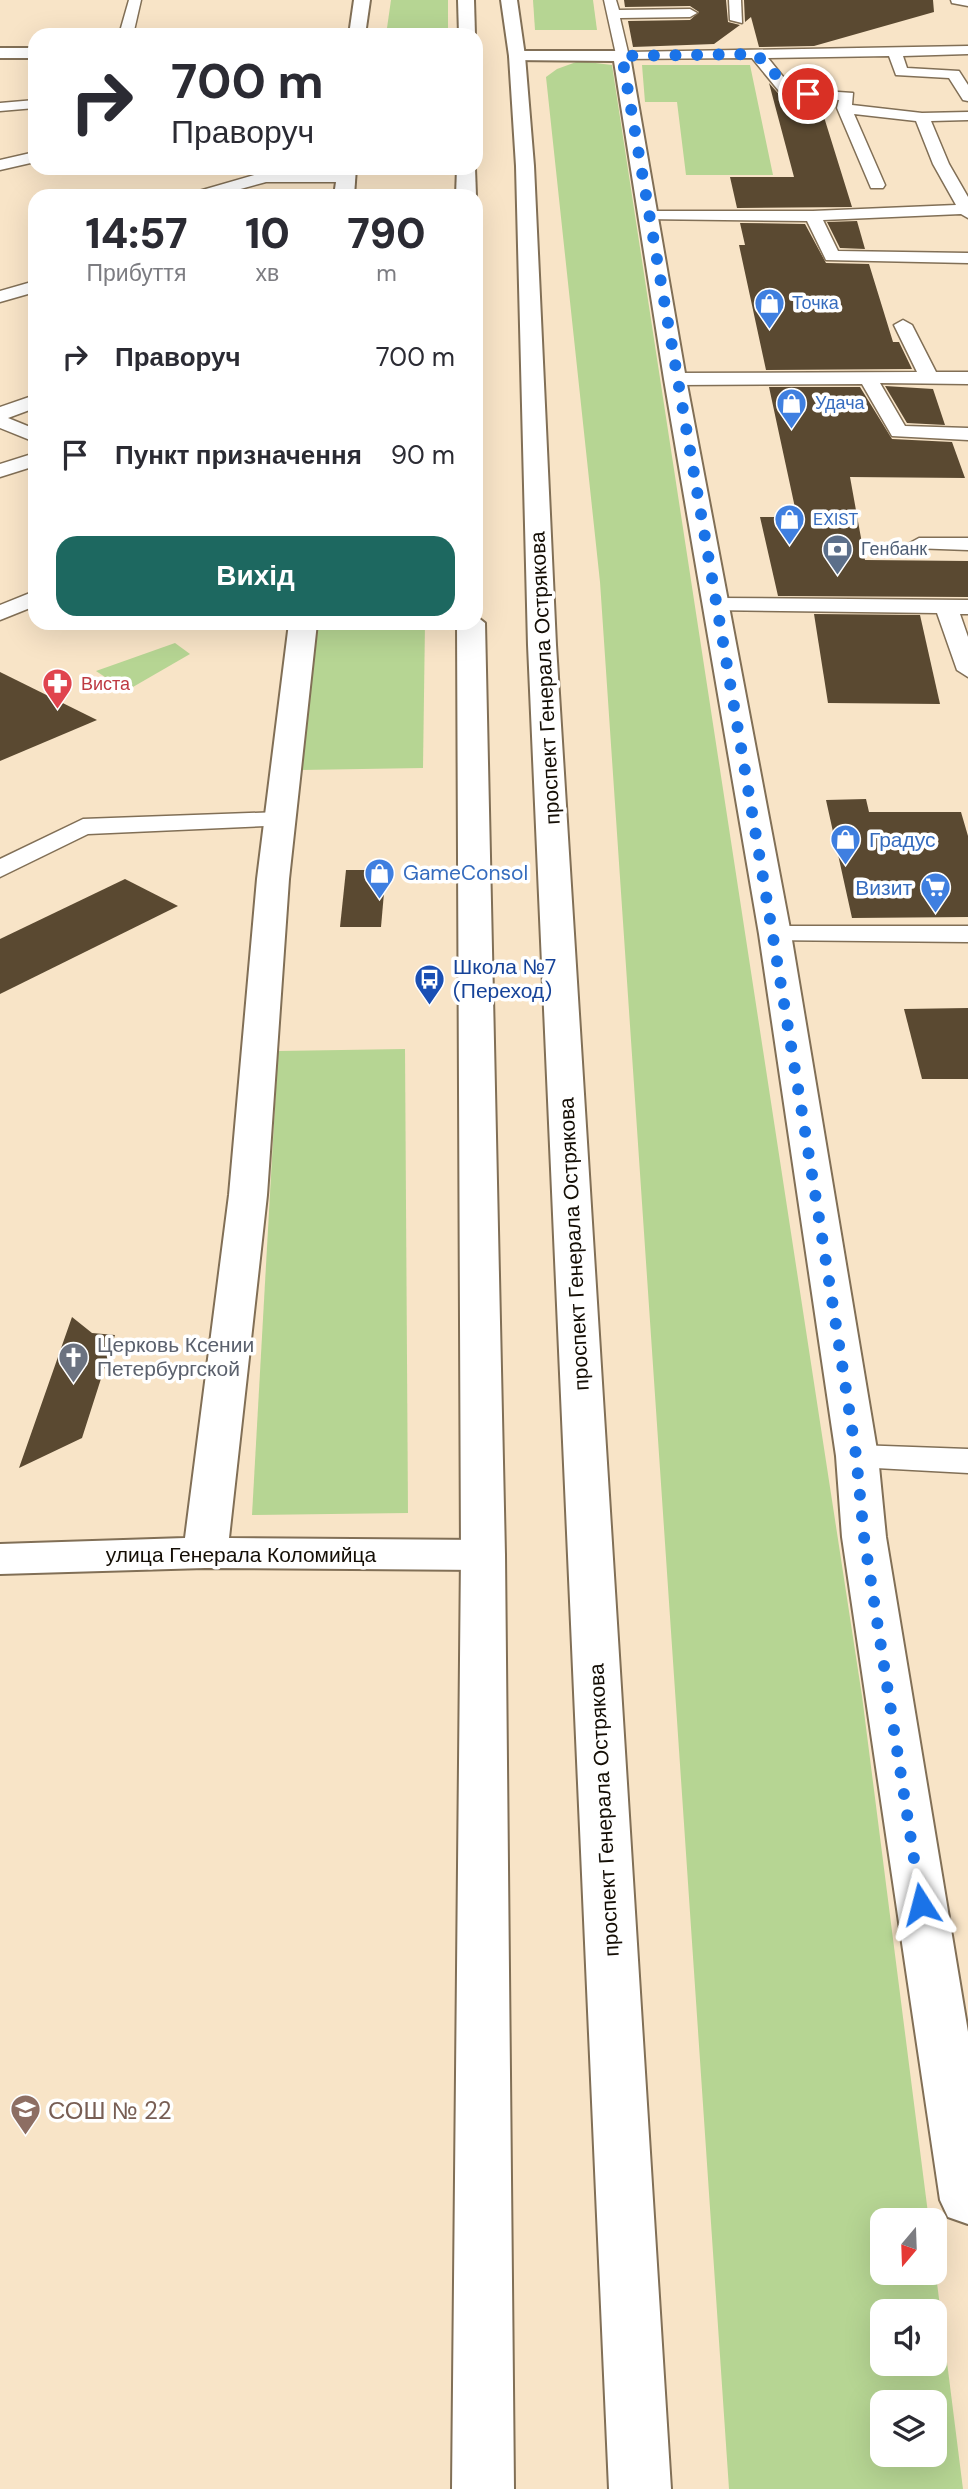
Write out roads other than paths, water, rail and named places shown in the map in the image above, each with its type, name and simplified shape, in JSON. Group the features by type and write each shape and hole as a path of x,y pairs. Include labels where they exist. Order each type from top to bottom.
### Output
{"main road":[{"path":"358,28 362,0"},
{"path":"466,0 467,28"},
{"name":"проспект Генерала Острякова","path":"509,0 517,56 532,314 542,645 640,2489"},
{"path":"0,53 28,53"},
{"path":"517,56 622,56 675,379 775,934 856,1455 864,1537 968,2200"},
{"path":"205,1553 248,1195 280,820 302,630"},
{"path":"471,630 483,1555 483,2489"},
{"name":"улица Генерала Коломийца","path":"0,1559 205,1553 483,1555"}],"lane":[{"path":"128,28 135,0"},
{"path":"610,0 622,56 968,50"},
{"path":"735,0 737,20"},
{"path":"957,0 968,1"},
{"path":"613,15 690,13"},
{"path":"895,52 901,72 954,74 968,97"},
{"path":"756,54 777,76 788,93 848,96 844,108 877,185"},
{"path":"0,107 28,105"},
{"path":"844,108 922,117 968,116"},
{"path":"649,216 813,216 967,211 948,164 922,117"},
{"path":"0,165 28,159"},
{"path":"223,189 265,177 346,180"},
{"path":"813,216 832,256 968,258"},
{"path":"0,297 28,288"},
{"path":"903,325 929,377"},
{"path":"868,378 899,432 968,434"},
{"path":"675,379 968,378"},
{"path":"0,414 28,404"},
{"path":"0,421 28,433"},
{"path":"0,471 28,461"},
{"path":"919,544 968,544"},
{"path":"0,613 28,601"},
{"path":"717,605 958,608 968,670"},
{"path":"0,869 83,827 280,820"},
{"path":"775,934 968,934"},
{"path":"856,1455 968,1461"}],"place":[{"name":"Точка","path":"769,330"},
{"name":"Удача","path":"792,430"},
{"name":"EXIST","path":"790,546"},
{"name":"Генбанк","path":"838,576"},
{"name":"Виста","path":"58,711"},
{"name":"Градус","path":"846,867"},
{"name":"GameConsol","path":"380,900"},
{"name":"Визит","path":"935,915"},
{"name":"Школа №7 (Переход)","path":"430,1006"},
{"name":"Церковь Ксении Петербургской","path":"74,1384"},
{"name":"СОШ № 22","path":"25,2137"}]}
